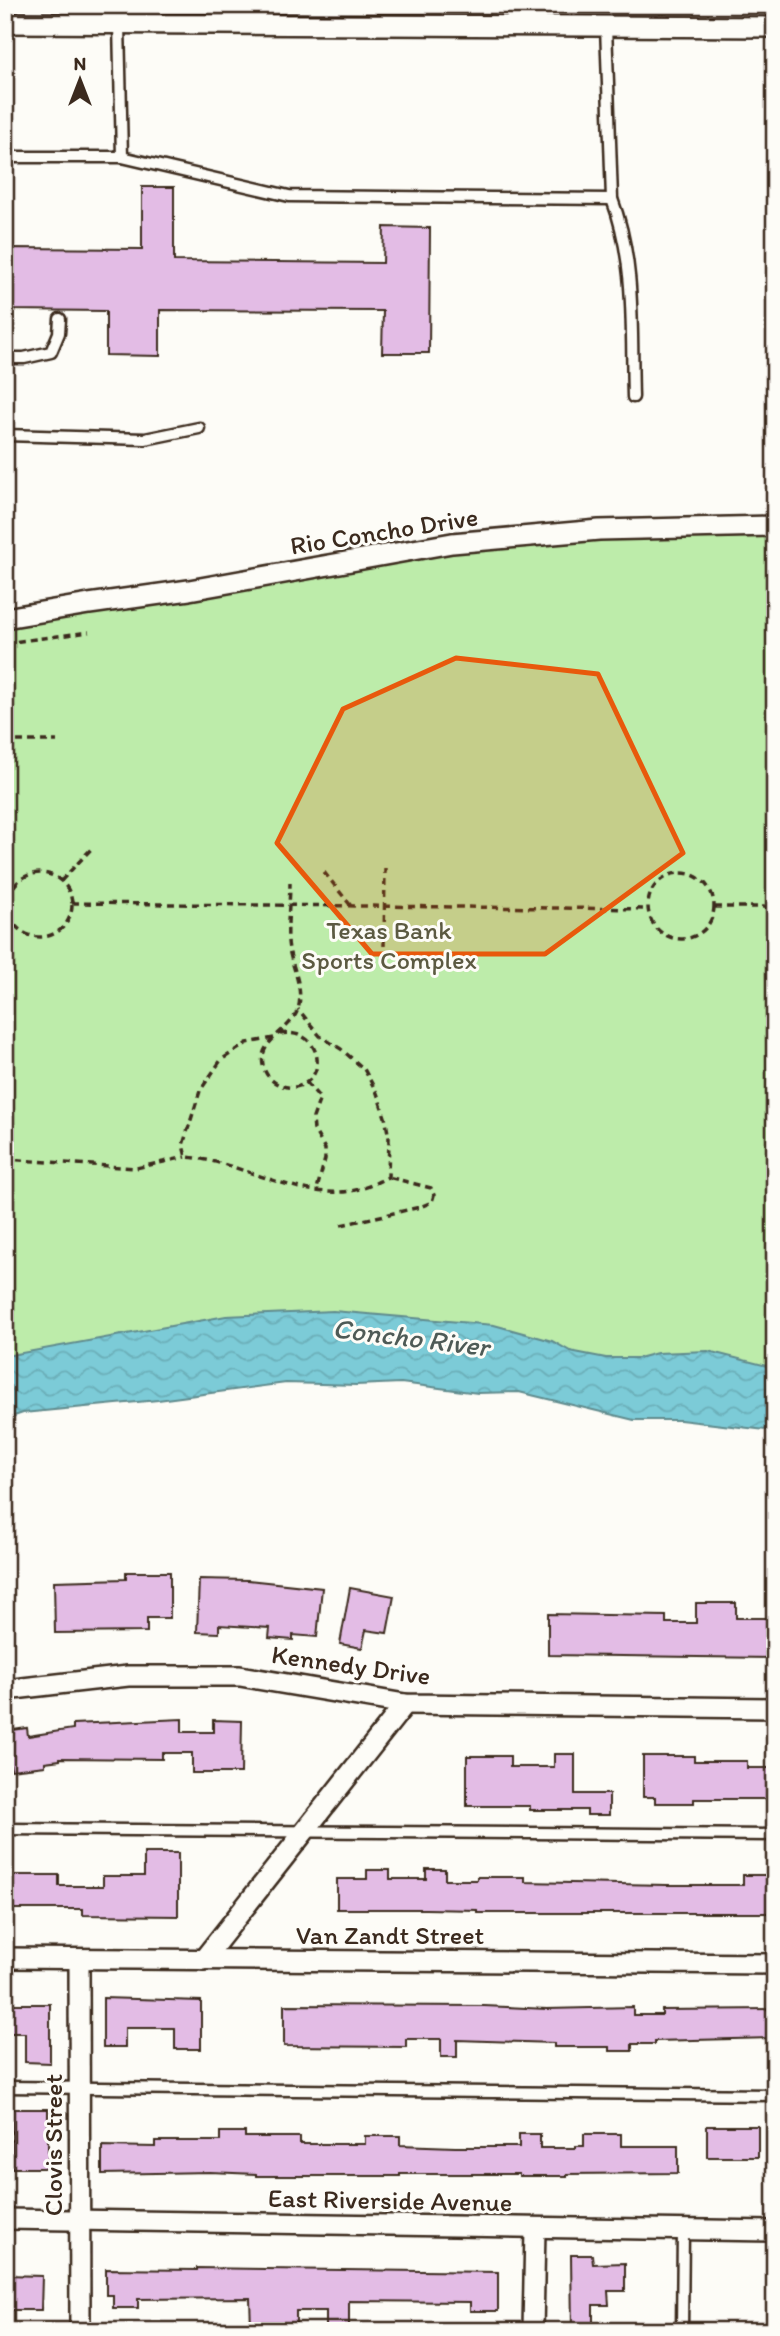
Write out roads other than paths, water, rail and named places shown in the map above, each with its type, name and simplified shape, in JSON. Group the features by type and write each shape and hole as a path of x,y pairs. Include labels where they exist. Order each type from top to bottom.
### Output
{"street":[{"path":"5,23 775,27"},
{"name":"Rio Concho Drive","path":"5,618 188,590 452,543 599,530 775,526"},
{"name":"Kennedy Drive","path":"5,1690 128,1676 240,1676 405,1704 775,1708"},
{"path":"203,1960 405,1704"},
{"name":"Van Zandt Street","path":"5,1958 775,1964"},
{"name":"Clovis Street","path":"79,1959 80,2331"},
{"name":"East Riverside Avenue","path":"5,2219 775,2231"},
{"path":"533,2331 534,2229"}],"lane":[{"path":"119,24 122,157"},
{"path":"606,26 612,199 621,223 630,272 633,397"},
{"path":"5,157 122,157 289,196 612,199"},
{"path":"5,358 24,358 51,352 59,333 61,319"},
{"path":"5,435 145,439 200,428"},
{"path":"5,1829 775,1835"},
{"path":"5,2087 775,2095"},
{"path":"682,2230 682,2331"}],"water":[{"name":"Concho River","path":"333,1311 494,1325 552,1341 570,1351 606,1358 638,1358 657,1353 708,1351 775,1368 775,1431 680,1420 634,1420 519,1392 478,1393 401,1383 286,1383 158,1400 23,1413 5,1419 5,1356 226,1316"}],"park label":[{"name":"Texas Bank Sports Complex","path":"389,945"}]}
